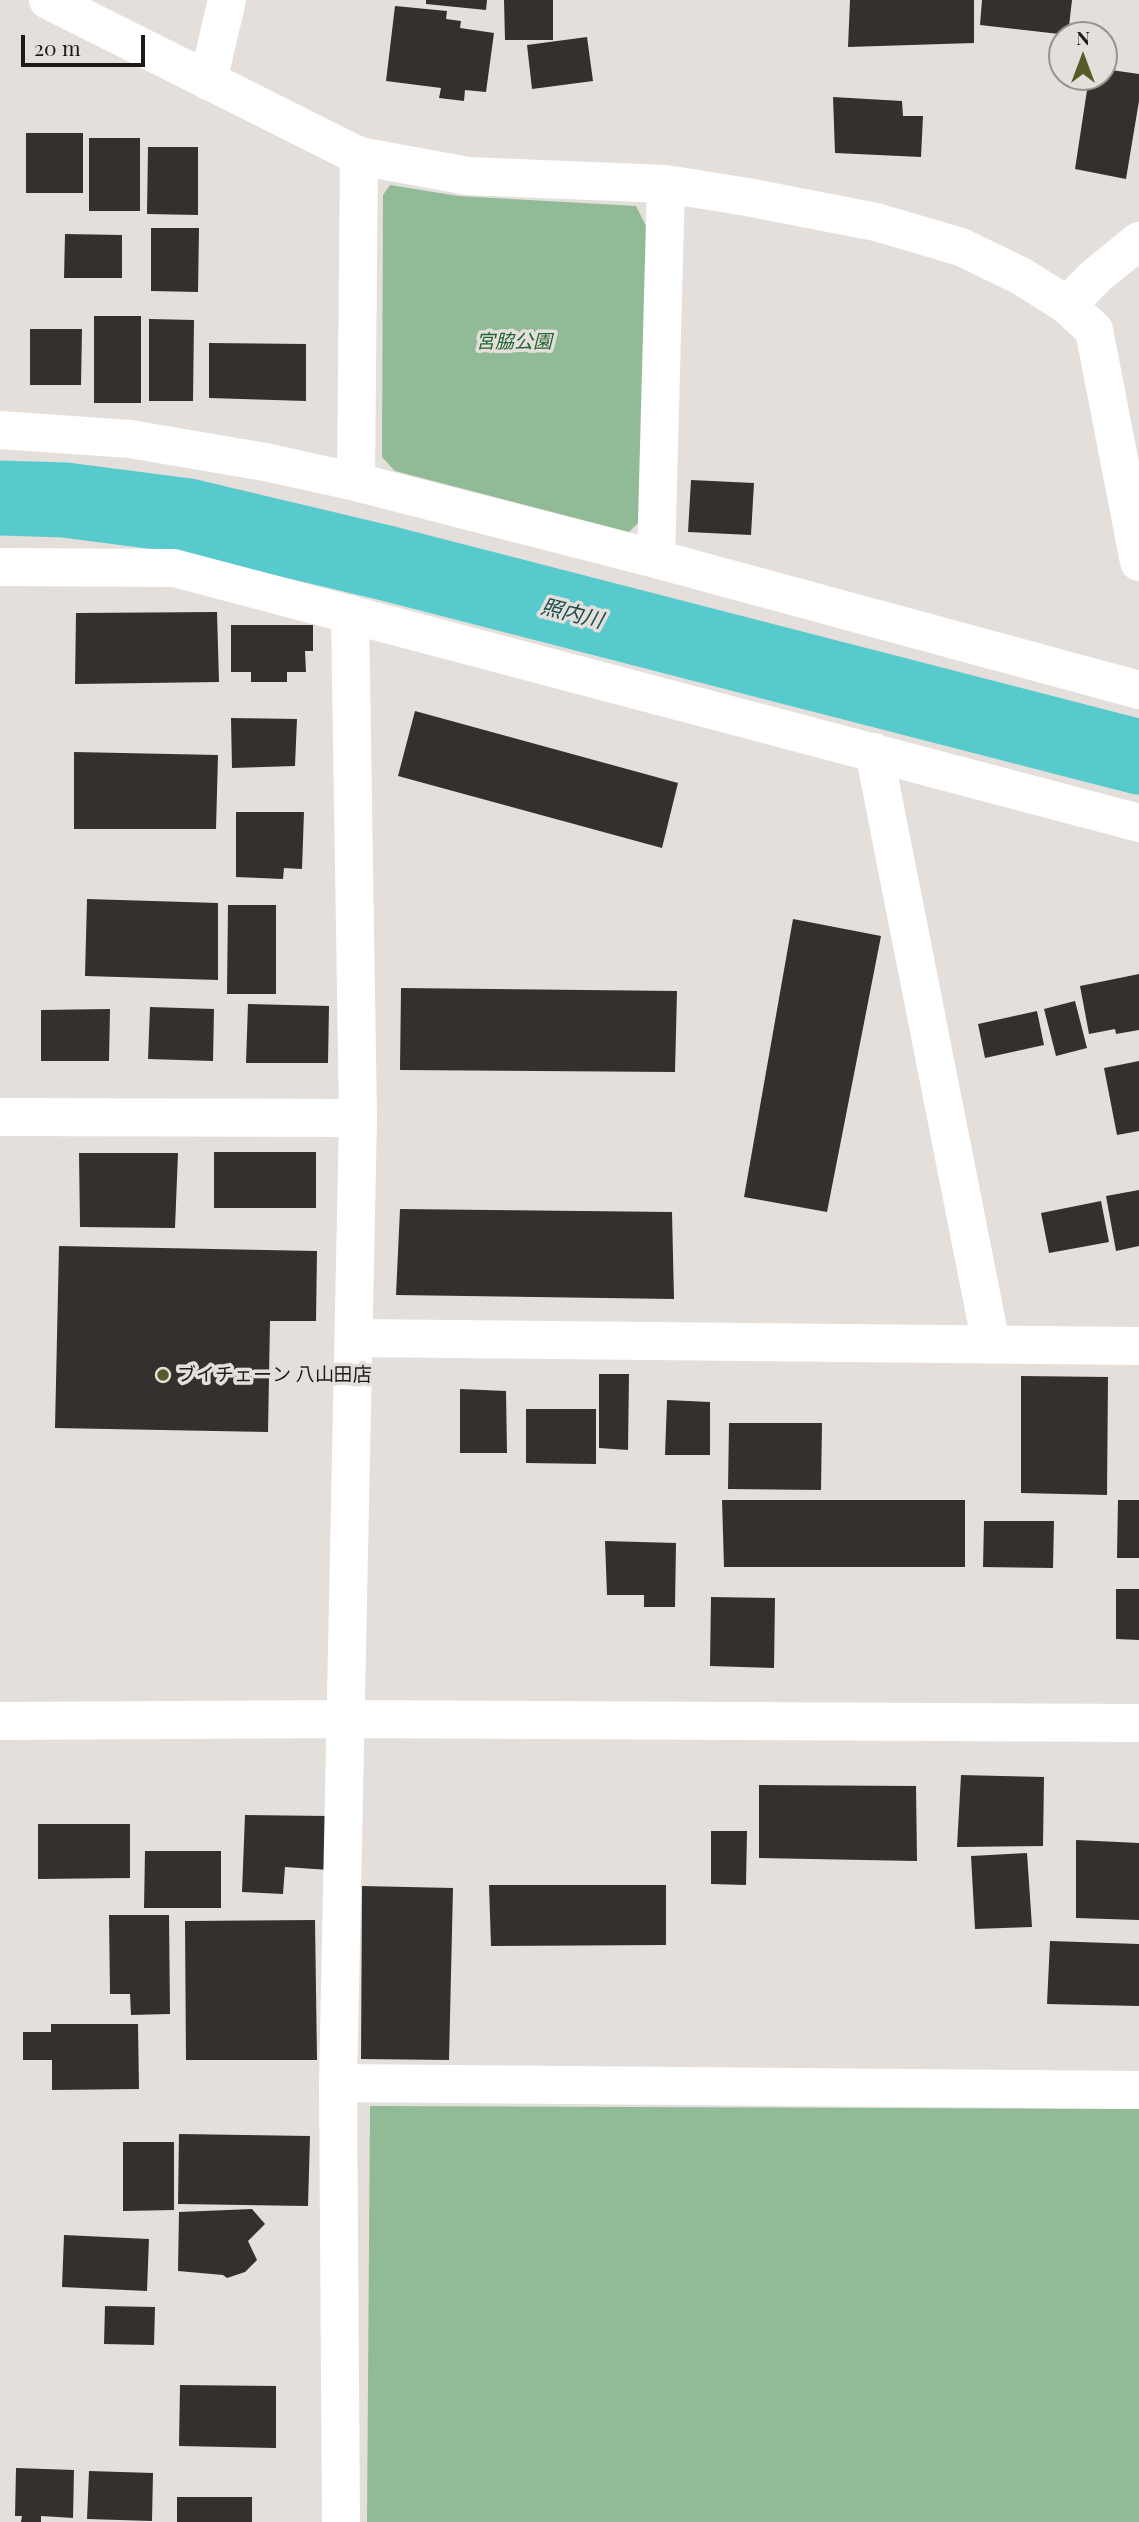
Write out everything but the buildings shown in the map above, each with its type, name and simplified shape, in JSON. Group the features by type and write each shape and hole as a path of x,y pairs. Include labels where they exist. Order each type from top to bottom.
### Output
{"street":[{"path":"48,0 359,156 468,176 666,184 876,222 961,247 1021,276 1067,305 1094,330 1139,562"},
{"path":"208,81 227,0"},
{"path":"356,482 359,156"},
{"path":"656,559 666,184"},
{"path":"1067,305 1138,230"},
{"path":"0,430 130,439 265,462 356,482 656,559 1139,690"},
{"path":"0,567 174,568 1139,823"},
{"path":"341,2522 338,2083 358,1118 350,614"},
{"path":"874,752 991,1344"},
{"path":"0,1117 358,1118"},
{"path":"355,1338 1139,1346"},
{"path":"0,1721 345,1719 1139,1723"},
{"path":"338,2083 1139,2090"}],"green space":[{"name":"宮脇公園","path":"390,185 458,196 636,206 647,228 643,518 629,532 395,471 382,457 383,195"},
{"path":"370,2106 1139,2109 1139,2522 367,2522"}],"waterway":[{"name":"照内川","path":"0,498 65,500 188,516 386,563 1139,757"}],"place":[{"name":"ブイチェーン 八山田店","path":"163,1375"}]}
